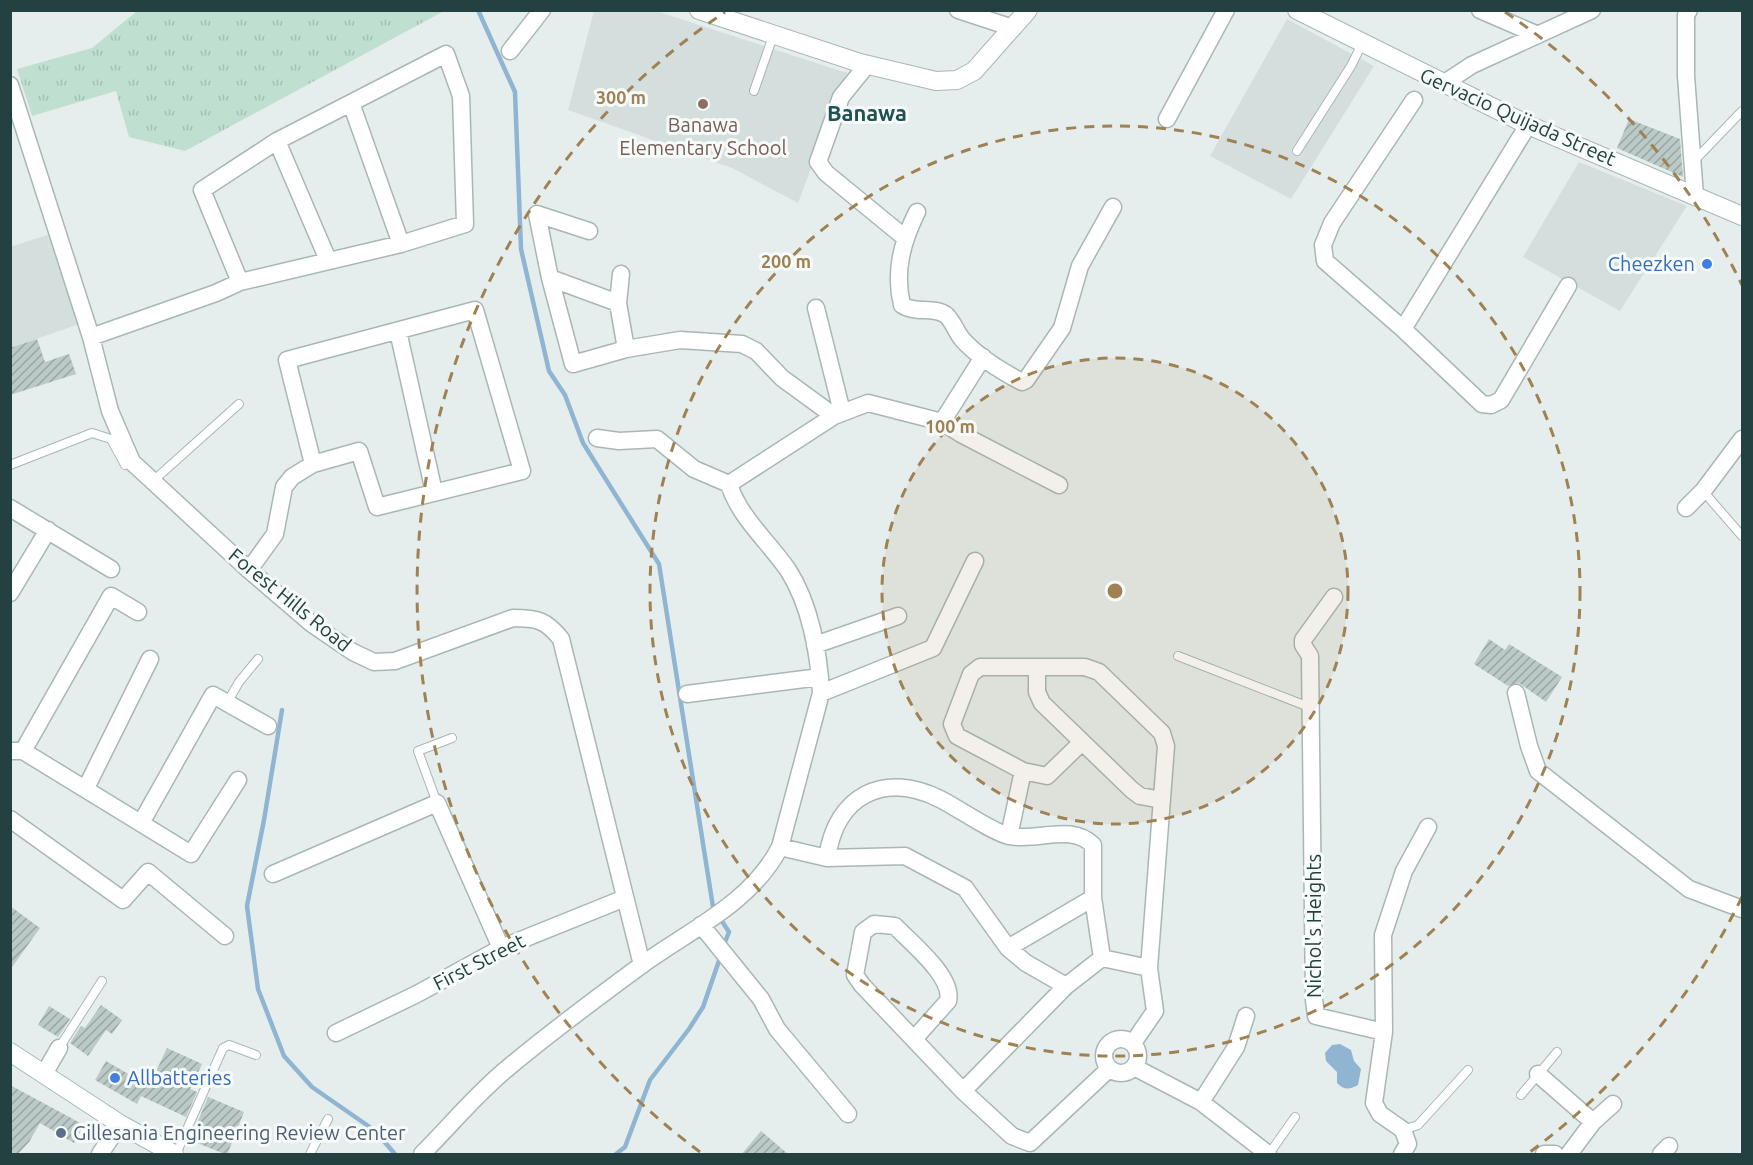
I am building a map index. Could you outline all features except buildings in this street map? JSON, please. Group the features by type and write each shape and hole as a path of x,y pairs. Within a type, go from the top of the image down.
{"street":[{"path":"510,51 542,10"},
{"path":"958,10 1013,28"},
{"path":"697,11 867,65 936,81 957,80 974,71 1028,10"},
{"path":"1167,119 1226,10"},
{"name":"Gervacio Quijada Street","path":"1297,10 1527,125 1743,216"},
{"path":"1480,10 1539,35"},
{"path":"1443,84 1461,71 1592,10"},
{"path":"1689,10 1686,15 1686,76 1695,196"},
{"path":"91,337 216,293 240,282 401,244 465,224 461,96 446,54 277,141 202,190 240,282"},
{"path":"867,65 841,97 820,150 823,169 904,237"},
{"name":"Forest Hills Road","path":"10,85 91,337 110,411 132,462 249,570 312,624 353,652 374,662 395,661 513,618 534,618 551,627 561,639 642,965"},
{"path":"1414,100 1332,223 1323,245 1324,261 1403,328 1482,404 1491,405 1502,400 1568,286"},
{"path":"351,103 401,244"},
{"path":"1403,328 1527,125"},
{"path":"277,141 328,261"},
{"path":"917,212 904,237 898,290 902,305 908,310 939,312 946,316 961,338 983,357 1022,382 1026,380 1062,328 1080,266 1113,207"},
{"path":"589,231 537,214 550,278 573,364 626,349 680,340 742,344 756,351 782,378 838,414"},
{"path":"621,274 618,303 626,349"},
{"path":"550,278 618,303"},
{"path":"816,308 838,414"},
{"path":"249,570 275,534 284,487 292,477 313,464 359,451 377,507 522,471 475,310 287,360 313,464"},
{"path":"398,331 434,492"},
{"path":"942,422 983,357"},
{"path":"729,483 838,414 868,403 942,422 1059,485"},
{"path":"597,438 619,441 657,439 694,469 729,483"},
{"path":"1686,508 1703,491 1743,439"},
{"path":"422,1155 507,1068 642,965 726,908 756,883 772,863 780,847 821,685 815,645 803,601 789,571 734,500 729,483"},
{"path":"10,508 111,569"},
{"path":"10,593 48,530"},
{"path":"687,694 821,685 933,648 975,561"},
{"path":"138,612 111,596 17,751 86,788 191,854 238,780"},
{"name":"Nichol's Heights","path":"1334,597 1303,640 1304,649 1310,656 1309,707 1316,1016 1384,1032"},
{"path":"815,645 898,616"},
{"path":"86,788 150,659"},
{"path":"1082,743 1047,776 1023,771 957,736 952,724 971,674 980,667 1085,667 1099,672 1162,733 1166,746 1149,968 1155,1011 1133,1043"},
{"path":"1037,667 1037,692 1042,704 1140,796 1162,800"},
{"path":"1516,693 1529,746 1538,771 1689,889 1743,909"},
{"path":"141,823 213,695 268,726"},
{"path":"1009,836 1023,771"},
{"path":"827,858 830,840 836,825 853,802 868,791 896,788 918,791 938,798 1009,836 1075,834 1086,838 1093,845 1093,898 1102,958"},
{"path":"273,874 437,803 501,948"},
{"path":"10,819 123,900 148,872 225,936"},
{"path":"1401,1155 1408,1144 1403,1130 1380,1114 1374,1103 1384,1032 1383,935 1404,871 1428,827"},
{"path":"780,847 827,858 905,856 965,888 1008,948 1026,963 1066,986"},
{"name":"First Street","path":"336,1033 417,994 501,948 624,898"},
{"path":"1008,948 1093,898"},
{"path":"704,923 723,952 761,999 777,1029 848,1114"},
{"path":"914,1039 948,1001 950,993 947,981 895,926 874,924 863,932 855,975 914,1039 963,1091 1012,1136 1030,1143 1109,1069"},
{"path":"963,1091 1066,986 1102,958 1149,968"},
{"path":"1200,1102 1236,1047 1246,1016"},
{"path":"1124,1039 1133,1043 1138,1059 1134,1067 1127,1072 1118,1073 1109,1069 1104,1059 1105,1048 1113,1041 1124,1039"},
{"path":"44,1074 60,1048"},
{"path":"10,1052 170,1154"},
{"path":"1134,1067 1200,1102 1268,1155"},
{"path":"1538,1074 1593,1122"},
{"path":"1569,1155 1593,1122 1613,1104"},
{"path":"100,1155 120,1124"},
{"path":"1544,1155 1555,1155"}],"lane":[{"path":"754,91 773,36"},
{"path":"1297,152 1351,66 1362,44"},
{"path":"1693,162 1743,111"},
{"path":"153,480 239,404"},
{"path":"10,465 92,433 111,439 125,465 132,462"},
{"path":"1703,491 1743,536"},
{"path":"1178,656 1309,707"},
{"path":"227,703 238,682 258,659"},
{"path":"437,803 418,751 452,738"},
{"path":"60,1048 102,981"},
{"path":"170,1154 223,1048 229,1045 256,1055"},
{"path":"1521,1095 1557,1052"},
{"path":"1403,1130 1418,1125 1468,1070"},
{"path":"1268,1155 1295,1117"},
{"path":"310,1155 328,1119"}],"shaded area":[{"name":"Banawa Elementary School","path":"594,11 656,11 847,73 798,203 732,168 568,110"},
{"path":"1287,19 1374,66 1291,199 1210,156"},
{"path":"1579,162 1687,206 1620,311 1523,257"},
{"path":"50,234 79,324 11,348 10,247"}],"green space":[{"path":"137,11 444,11 185,151 129,137 116,91 32,116 17,69 92,48"}],"water":[{"path":"1340,1044 1351,1050 1354,1061 1361,1069 1358,1085 1352,1088 1344,1088 1337,1083 1337,1072 1326,1061 1325,1053 1332,1045"}],"waterway":[{"path":"478,10 515,92 521,249 549,371 565,395 583,443 659,564 713,907 729,932 723,947"},
{"path":"282,710 247,906 258,989 284,1056 312,1087 374,1130 395,1154"},
{"path":"616,1154 625,1147 650,1080 703,1007 721,955"}],"place":[{"name":"Banawa Elementary School","path":"703,104"},
{"name":"Cheezken","path":"1707,264"},
{"name":"Allbatteries","path":"115,1078"},
{"name":"Gillesania Engineering Review Center","path":"61,1133"}],"district":[{"name":"Banawa","path":"867,113"}]}
